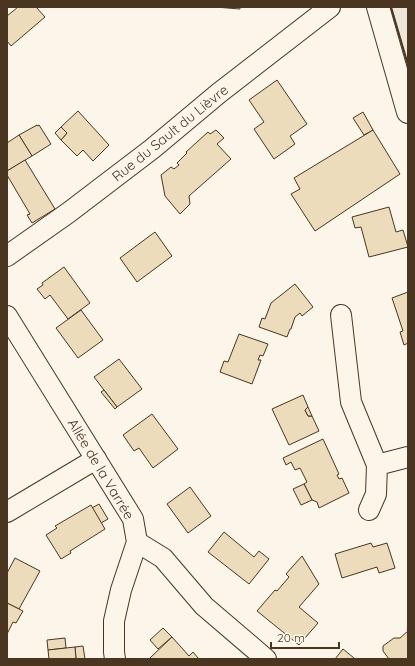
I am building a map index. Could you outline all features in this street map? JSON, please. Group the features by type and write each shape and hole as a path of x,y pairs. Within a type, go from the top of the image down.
{"street":[{"name":"Rue du Sault du Lièvre","path":"7,256 68,213 152,149 219,94 330,7"},
{"path":"378,7 408,112"},
{"name":"Allée de la Varrée","path":"7,316 133,519 137,542 121,590 114,621 115,659"},
{"path":"341,316 351,402 377,465 376,494 369,510"},
{"path":"377,465 408,457"},
{"path":"7,512 96,459"},
{"path":"137,542 163,558 204,606 266,659"}],"shaded area":[{"path":"391,7 408,7 408,65"}],"building":[{"path":"18,7 36,7 45,17 11,46 7,41 7,16"},
{"path":"215,7 240,7 240,9"},
{"path":"277,80 307,124 290,136 295,144 274,159 254,129 264,122 249,100"},
{"path":"78,111 109,145 93,161 83,150 77,156 61,140 67,133 61,127"},
{"path":"363,112 373,130 364,135 353,118"},
{"path":"39,125 51,144 32,156 19,135"},
{"path":"61,127 67,133 61,140 55,133"},
{"path":"216,130 224,138 217,144 231,159 189,196 190,204 180,214 165,196 161,175 171,167 174,169 179,165 177,163 187,153 186,152 208,132 210,134"},
{"path":"373,130 400,174 315,231 291,194 300,189 294,178"},
{"path":"19,135 32,156 7,171 7,143"},
{"path":"25,160 55,209 32,223 27,215 30,214 7,175 7,171"},
{"path":"389,207 396,232 403,230 408,247 369,257 361,227 355,228 352,217"},
{"path":"155,232 172,256 137,282 120,258"},
{"path":"64,267 90,303 68,319 50,295 45,299 37,289 43,285 42,283"},
{"path":"295,284 313,307 302,316 300,313 295,317 287,337 259,327 262,318 265,319 271,303"},
{"path":"408,292 408,343 404,345 400,332 403,331 392,298"},
{"path":"81,310 103,340 78,358 56,328"},
{"path":"239,334 268,344 263,356 260,355 258,360 261,360 252,384 220,372 224,361 228,362"},
{"path":"119,359 142,389 117,407 94,377"},
{"path":"104,390 117,407 115,409 101,392"},
{"path":"303,395 308,407 305,410 308,416 312,416 319,431 289,445 272,409"},
{"path":"308,407 312,416 308,416 305,410"},
{"path":"152,414 178,449 153,468 139,448 134,451 123,435"},
{"path":"323,439 339,474 337,475 339,479 342,478 349,493 319,508 317,502 312,500 304,484 307,482 300,468 295,470 291,462 286,465 283,458"},
{"path":"304,484 312,500 301,505 293,489"},
{"path":"190,487 211,516 188,533 167,504"},
{"path":"99,504 108,519 101,523 92,508"},
{"path":"91,505 105,529 70,551 71,553 61,559 46,535 57,528 55,526"},
{"path":"224,532 254,557 259,551 269,559 249,584 208,552"},
{"path":"371,543 373,547 387,543 395,568 379,573 377,567 342,578 335,554"},
{"path":"302,556 319,584 299,607 318,623 299,645 257,611 275,590 277,591 289,577 286,574"},
{"path":"15,558 40,571 19,609 7,603 7,573"},
{"path":"7,603 23,611 16,623 13,622 7,634"},
{"path":"163,628 172,637 158,649 150,640"},
{"path":"408,631 408,659 389,659 383,651 383,646 394,638 400,638"},
{"path":"172,637 189,656 193,652 199,659 150,658"},
{"path":"65,638 66,648 48,650 47,640"},
{"path":"83,646 85,659 76,659 75,647"},
{"path":"75,647 76,659 49,659 48,650"},
{"path":"343,649 354,658 354,659 335,659"}],"wall":[{"path":"391,7 408,65"}]}
